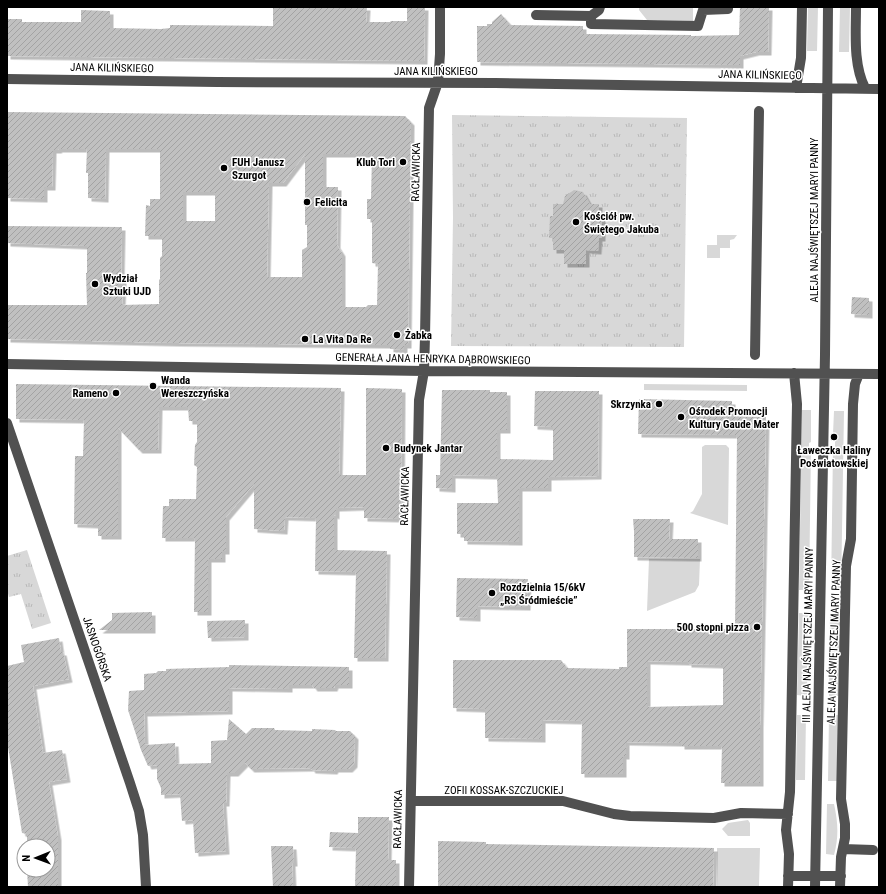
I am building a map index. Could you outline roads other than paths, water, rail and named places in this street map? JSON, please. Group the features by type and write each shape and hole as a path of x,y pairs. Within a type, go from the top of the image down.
{"street":[{"name":"RACŁAWICKA","path":"409,887 419,400 424,371 426,337 429,108 438,82 440,7"},
{"path":"536,15 591,16 599,10 600,7"},
{"path":"591,16 591,24 698,26 702,10 728,9 728,7"},
{"path":"796,88 801,58 802,7"},
{"name":"ALEJA NAJŚWIĘTSZEJ MARYI PANNY","path":"824,378 828,7"},
{"path":"856,7 858,68 865,88"},
{"name":"JANA KILIŃSKIEGO","path":"7,79 217,82 438,82 879,89"},
{"path":"755,355 759,111"},
{"name":"GENERAŁA JANA HENRYKA DĄBROWSKIEGO","path":"7,364 424,371 794,373 824,378 859,374 879,374"},
{"path":"788,887 789,854 786,830 790,784 796,420 796,391 794,373"},
{"name":"ALEJA NAJŚWIĘTSZEJ MARYI PANNY","path":"840,887 842,849 845,838 845,824 841,799 846,566 851,539 853,404 855,384 859,374"},
{"name":"III ALEJA NAJŚWIĘTSZEJ MARYI PANNY","path":"815,887 824,378"},
{"name":"JASNOGÓRSKA","path":"7,424 139,811 143,835 146,887"},
{"name":"ZOFII KOSSAK-SZCZUCKIEJ","path":"411,801 563,801 614,814 630,816 714,818 741,813 788,814"},
{"path":"842,849 873,850"},
{"path":"788,876 841,876"}],"place":[{"name":"Klub Tori","path":"403,162"},
{"name":"FUH Janusz Szurgot","path":"224,168"},
{"name":"Felicita","path":"307,202"},
{"name":"Kościół pw. Świętego Jakuba","path":"576,222"},
{"name":"Wydział Sztuki UJD","path":"95,284"},
{"name":"Żabka","path":"397,335"},
{"name":"La Vita Da Re","path":"305,339"},
{"name":"Wanda Wereszczyńska","path":"153,386"},
{"name":"Rameno","path":"116,393"},
{"name":"Skrzynka","path":"659,404"},
{"name":"Ośrodek Promocji Kultury Gaude Mater","path":"681,417"},
{"name":"Ławeczka Haliny Poświatowskiej","path":"834,437"},
{"name":"Budynek Jantar","path":"386,448"},
{"name":"Rozdzielnia 15/6kV „RS Śródmieście”","path":"492,593"},
{"name":"500 stopni pizza","path":"757,627"}]}
